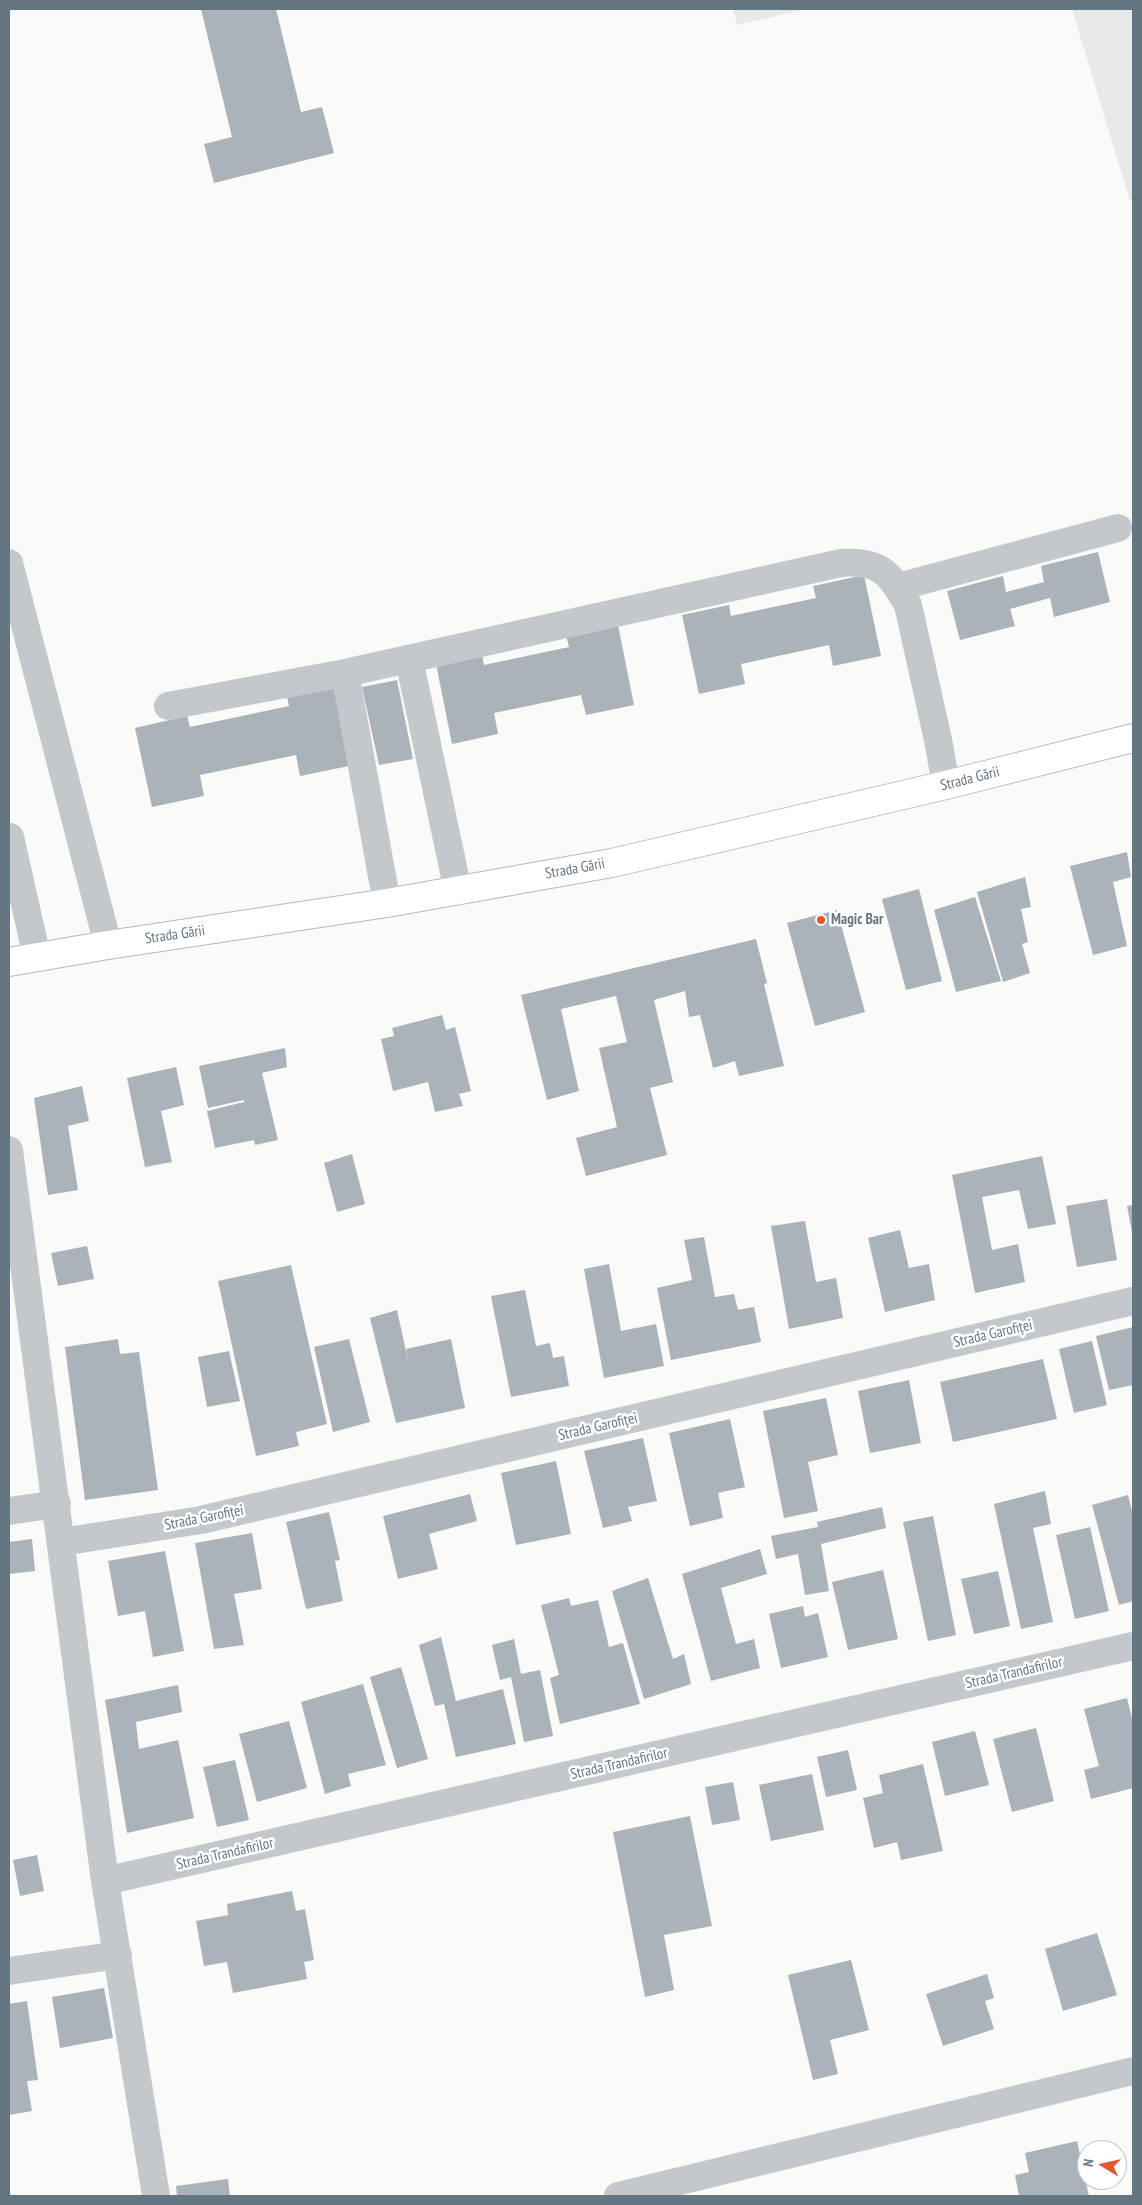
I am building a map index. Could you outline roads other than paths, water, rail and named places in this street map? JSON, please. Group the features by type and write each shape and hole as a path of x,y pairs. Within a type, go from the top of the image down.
{"main road":[{"name":"Strada Gării","path":"9,962 108,945 388,903 612,862 946,785 1133,738"}],"street":[{"path":"898,587 1118,528"},
{"path":"9,563 108,945"},
{"path":"168,706 345,673 841,563 872,564 886,573 898,587 908,605 946,785"},
{"path":"409,659 458,891"},
{"path":"345,673 388,903"},
{"path":"10,838 37,957"},
{"path":"9,1150 106,1881 156,2196"},
{"name":"Strada Garofiței","path":"62,1542 201,1520 1133,1301"},
{"path":"9,1511 57,1504"},
{"name":"Strada Trandafirilor","path":"106,1881 1133,1646"},
{"path":"9,1971 118,1955"},
{"path":"618,2196 1133,2071"}],"place":[{"name":"Magic Bar","path":"821,920"}]}
